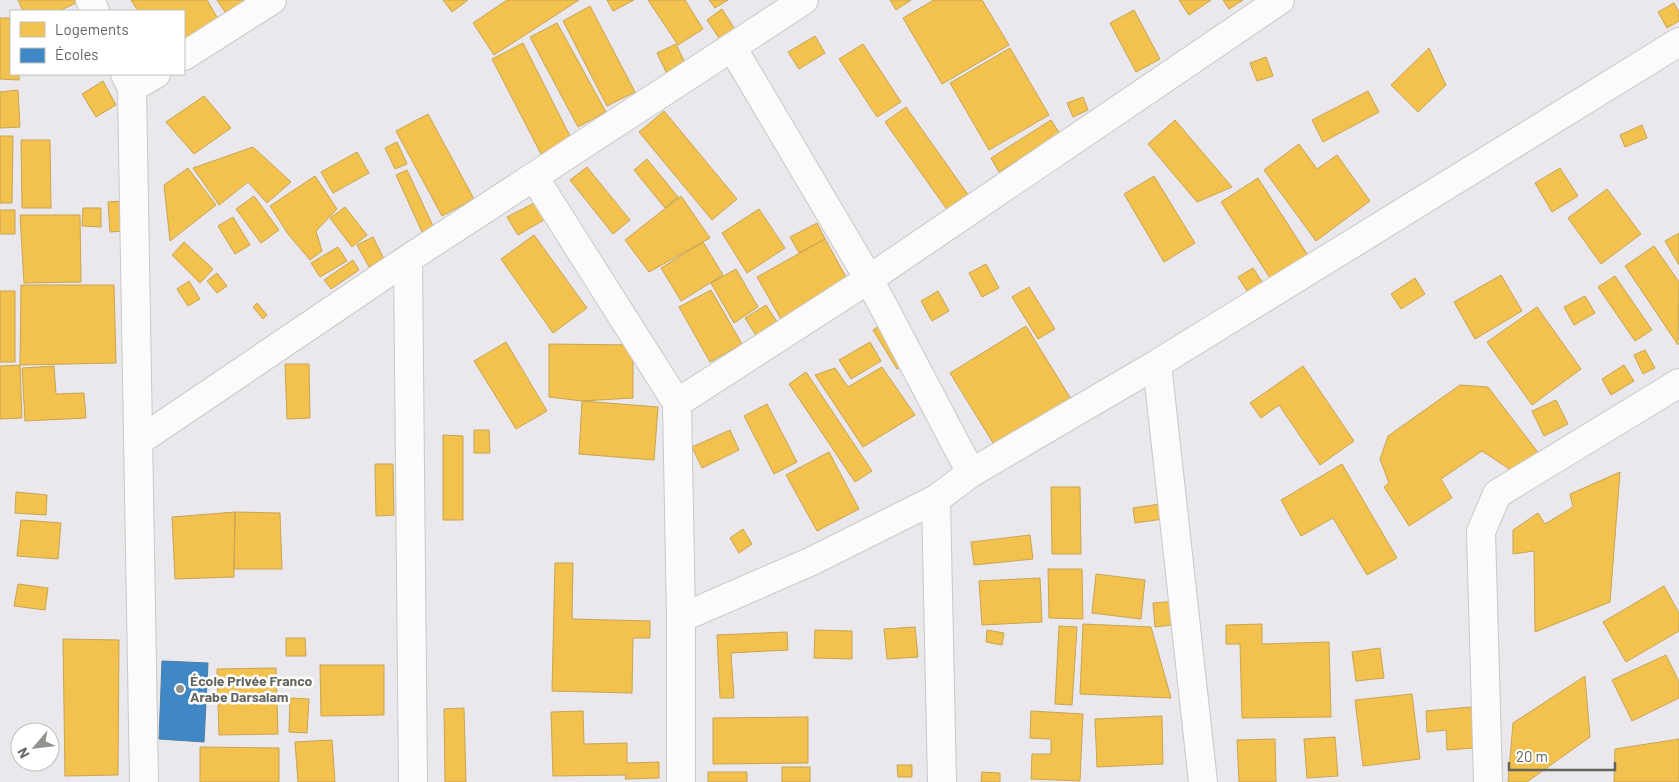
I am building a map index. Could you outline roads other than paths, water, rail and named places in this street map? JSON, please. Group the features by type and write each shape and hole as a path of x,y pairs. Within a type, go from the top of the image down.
{"street":[{"path":"185,55 272,0"},
{"path":"139,440 408,259 804,0"},
{"path":"677,403 869,279 1280,0"},
{"path":"681,618 812,561 936,499 971,472 1156,364 1679,42"},
{"path":"732,47 869,279 971,472"},
{"path":"144,782 139,440 129,81 152,75"},
{"path":"534,177 677,403 681,618 681,782"},
{"path":"408,259 413,782"},
{"path":"1156,364 1203,782"},
{"path":"1488,782 1482,532 1497,494 1679,382"},
{"path":"936,499 942,782"}],"place":[{"name":"École Privée Franco Arabe Darsalam","path":"180,689"}]}
